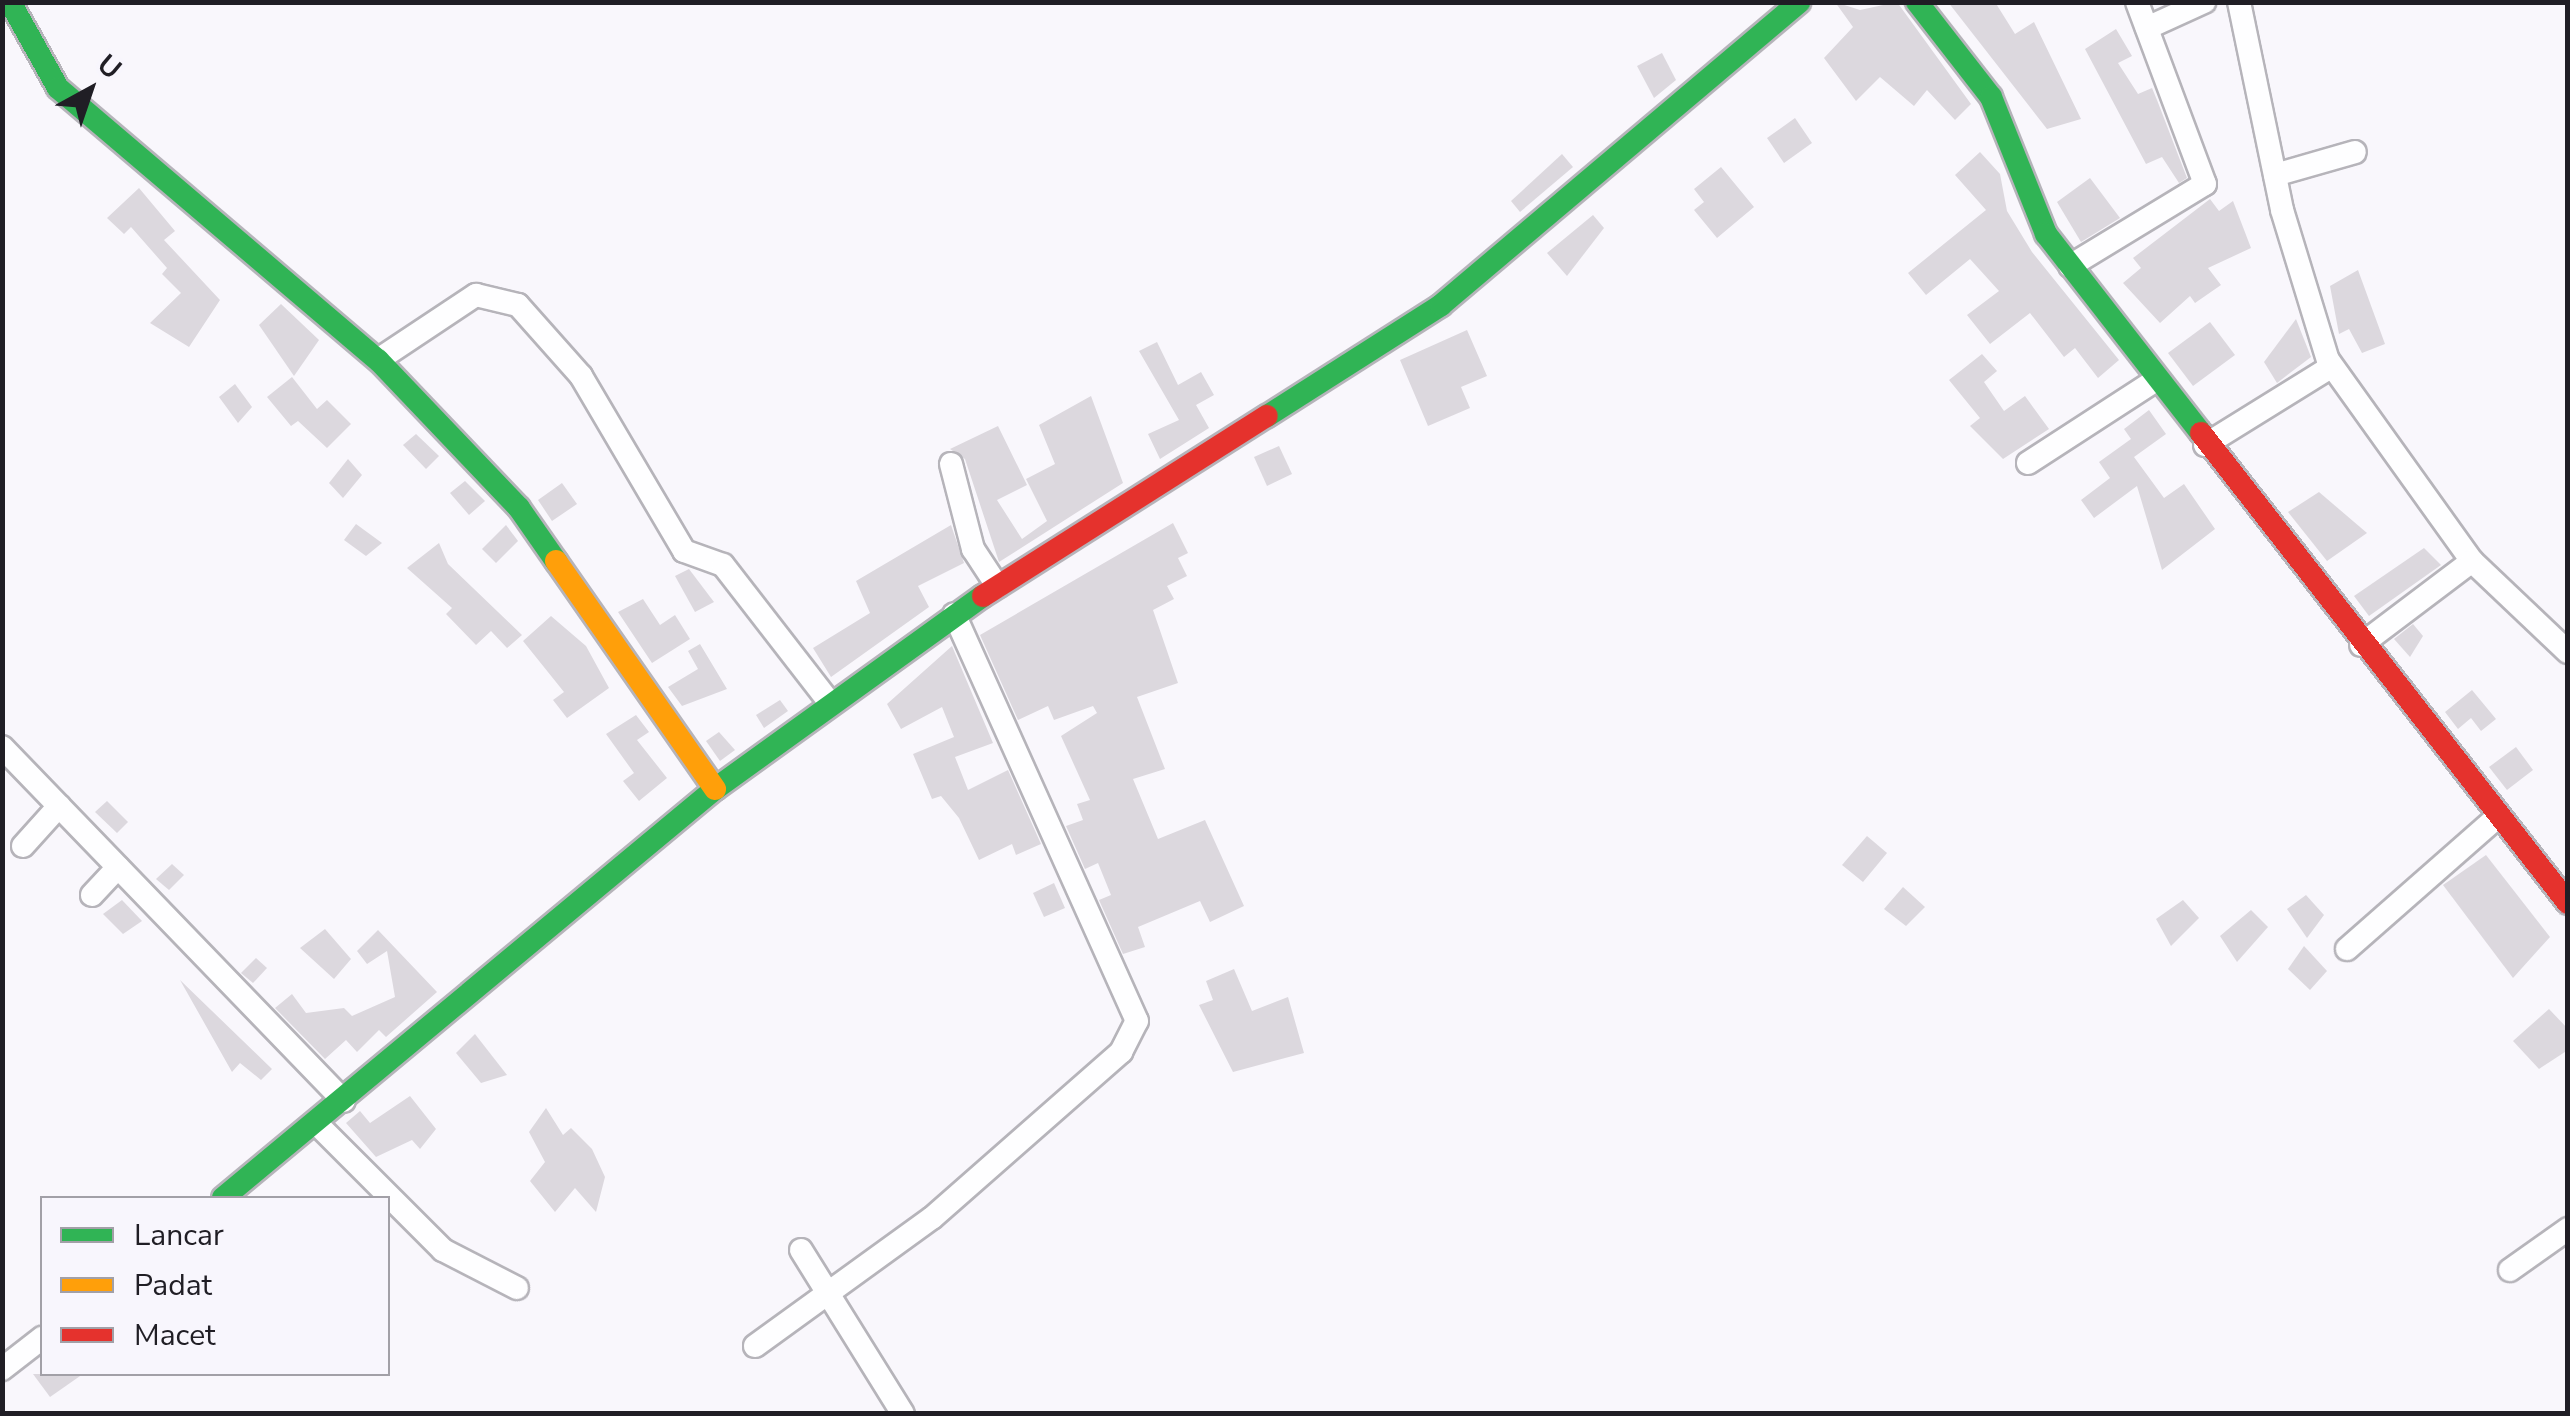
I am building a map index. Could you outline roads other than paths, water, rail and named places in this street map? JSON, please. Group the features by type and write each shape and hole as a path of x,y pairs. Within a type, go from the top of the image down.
{"street":[{"path":"10,2 58,88 378,360 519,508 715,789"},
{"path":"226,1196 317,1124 715,789 954,614 1441,305 1799,2"},
{"path":"1917,2 1991,97 2034,216 2070,266 2205,445 2568,902"},
{"path":"2070,266 2205,184 2137,2"},
{"path":"2147,28 2204,2"},
{"path":"2240,2 2275,175 2331,367 2472,561 2568,652"},
{"path":"2275,175 2354,152"},
{"path":"378,360 476,295 518,305 581,376 684,551 723,565 830,703"},
{"path":"2205,445 2331,367"},
{"path":"2028,464 2156,380"},
{"path":"951,464 972,549 998,587"},
{"path":"2362,645 2472,561"},
{"path":"756,1346 834,1298 1121,1052 1137,1022 954,614"},
{"path":"2,747 344,1101"},
{"path":"23,846 59,806"},
{"path":"2347,948 2497,817"},
{"path":"92,894 118,866"},
{"path":"317,1124 388,1196"},
{"path":"390,1198 442,1250 517,1288"},
{"path":"2510,1270 2568,1229"},
{"path":"801,1250 903,1414"},
{"path":"2,1368 40,1340"}]}
